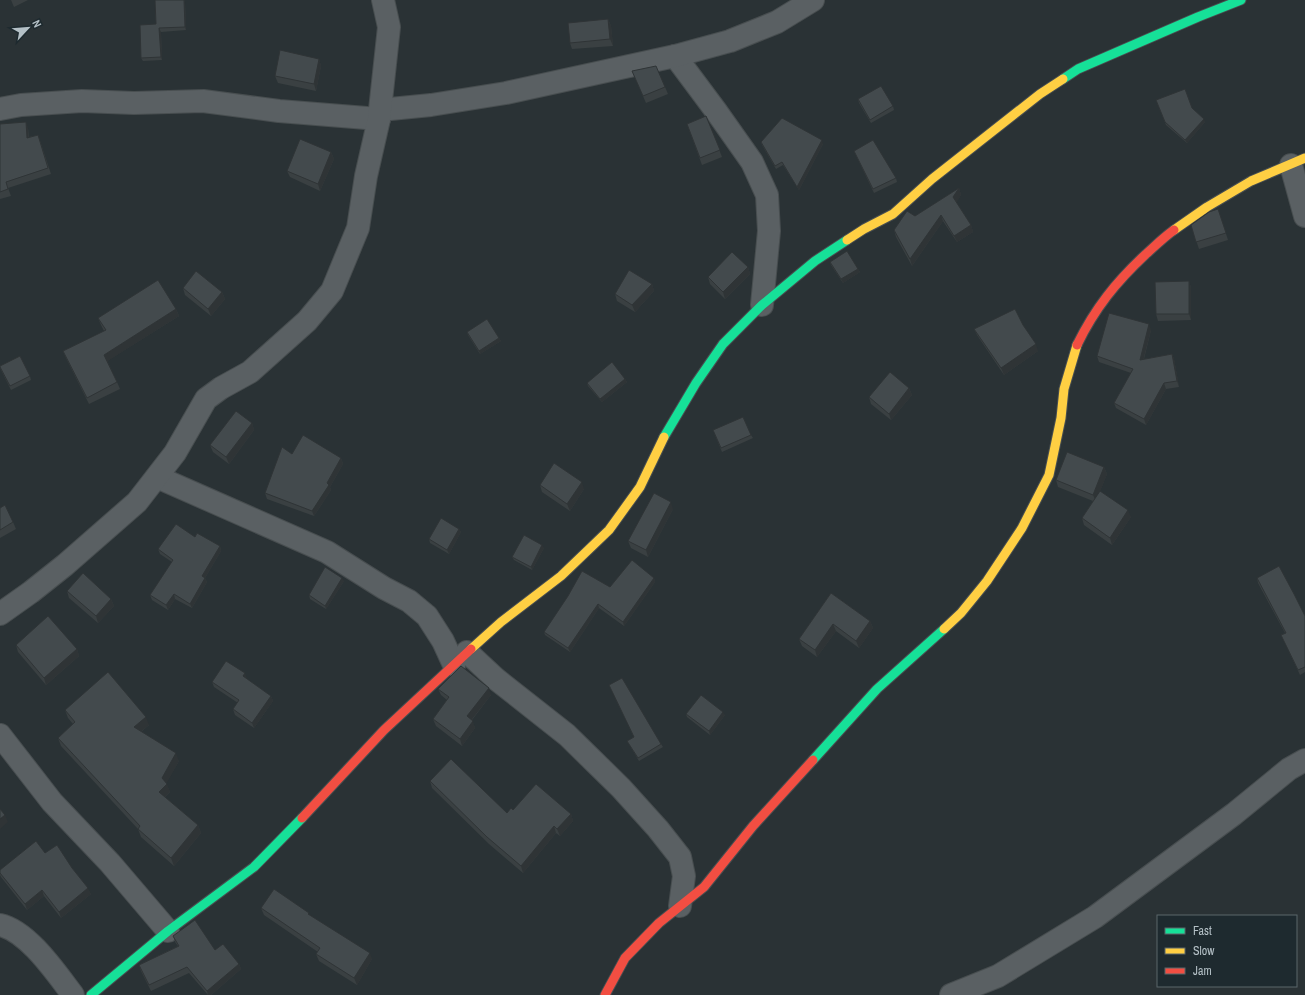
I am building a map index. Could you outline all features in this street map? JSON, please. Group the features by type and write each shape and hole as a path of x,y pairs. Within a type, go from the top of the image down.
{"street":[{"path":"0,614 31,592 137,502 175,453 206,399 221,388 250,372 307,321 332,291 358,228 366,176 379,114 389,27 383,0"},
{"path":"0,108 82,101 134,103 203,101 279,111 379,114 506,93 675,56 730,41 777,22 813,0"},
{"path":"91,995 168,931 254,867 325,794 384,730 501,622 562,576 609,530 640,487 663,439 696,383 722,344 762,305 815,261 864,229 894,214 932,179 1040,94 1078,69 1241,0"},
{"path":"675,56 752,162 767,195 769,231 762,305"},
{"path":"605,995 625,958 659,923 704,887 753,826 877,689 961,613 987,581 1022,528 1049,475 1061,418 1064,389 1077,344 1098,307 1123,276 1166,236 1207,207 1251,181 1298,161 1305,216"},
{"path":"157,476 327,552 384,588 409,601 427,616 443,641 461,658 496,679 567,735 621,788 658,829 680,857 684,876 680,906"},
{"path":"0,735 52,802 110,864 168,931"},
{"path":"951,995 998,976 1095,917 1234,814 1289,769 1305,760"},
{"path":"0,925 8,927 38,950 73,995"}],"building":[{"path":"155,0 184,0 185,27 159,28 161,57 141,58 140,25 156,24"},
{"path":"608,19 610,39 570,43 568,23"},
{"path":"280,50 319,59 314,84 275,76"},
{"path":"656,66 665,87 643,96 632,71"},
{"path":"881,86 893,106 870,120 858,99"},
{"path":"1185,89 1192,108 1204,119 1185,140 1165,122 1156,100"},
{"path":"706,116 720,150 700,158 687,124"},
{"path":"782,118 822,140 797,187 782,162 775,166 761,142"},
{"path":"26,122 27,138 38,135 48,168 6,182 8,189 0,192 0,124"},
{"path":"300,139 331,152 318,184 287,171"},
{"path":"873,140 896,178 873,189 854,151"},
{"path":"959,188 953,197 971,225 954,236 941,215 910,259 894,230 907,211 915,216"},
{"path":"1218,209 1226,233 1196,242 1191,225 1209,212"},
{"path":"847,251 858,269 841,279 830,262"},
{"path":"732,252 748,267 723,292 708,277"},
{"path":"629,270 652,284 632,305 615,294"},
{"path":"196,271 222,292 208,309 183,288"},
{"path":"158,280 176,309 104,355 117,382 87,398 63,351 106,330 98,318"},
{"path":"1189,281 1189,314 1156,314 1155,282"},
{"path":"1015,309 1023,325 1036,344 1001,368 974,329"},
{"path":"1109,313 1149,324 1140,360 1172,354 1177,381 1164,383 1144,419 1114,403 1133,369 1097,356"},
{"path":"487,319 499,338 479,351 467,332"},
{"path":"20,356 30,376 10,386 0,366"},
{"path":"612,362 625,379 600,399 587,383"},
{"path":"890,372 909,388 889,414 869,397"},
{"path":"236,411 252,423 226,457 210,445"},
{"path":"743,417 751,435 721,448 713,430"},
{"path":"303,435 341,458 327,483 329,485 312,511 265,493 282,447 292,454"},
{"path":"1067,452 1104,467 1093,495 1056,480"},
{"path":"554,463 582,482 567,504 540,485"},
{"path":"1100,491 1128,510 1110,538 1082,518"},
{"path":"654,493 671,502 646,550 628,541"},
{"path":"5,505 13,522 0,530 0,508"},
{"path":"441,518 459,529 447,550 429,539"},
{"path":"176,524 195,537 197,533 220,546 202,576 205,578 190,604 174,594 166,605 150,595 173,560 158,549"},
{"path":"524,535 542,545 531,567 512,557"},
{"path":"632,560 654,578 623,622 598,604 568,648 544,632 568,596 582,571 610,587"},
{"path":"1279,566 1305,616 1305,667 1298,670 1281,635 1286,633 1257,578"},
{"path":"325,567 342,578 325,606 309,595"},
{"path":"83,573 111,599 96,616 67,591"},
{"path":"831,593 870,621 856,641 833,624 815,650 799,639"},
{"path":"48,616 77,649 44,678 16,645"},
{"path":"226,661 245,673 243,676 271,696 252,723 233,709 239,700 212,682"},
{"path":"461,666 489,688 467,716 473,721 460,739 433,719 449,697 438,689"},
{"path":"108,672 146,717 134,727 176,753 162,778 167,784 159,792 198,825 171,858 138,829 140,826 58,738 75,722 65,710"},
{"path":"622,678 661,744 638,758 627,741 634,737 609,685"},
{"path":"701,695 723,712 709,731 686,714"},
{"path":"451,759 507,813 511,808 513,810 536,784 571,814 557,829 554,826 521,866 487,837 430,781"},
{"path":"0,809 5,815 0,819"},
{"path":"36,841 45,853 57,845 72,868 88,888 59,912 42,890 25,904 0,873 0,870"},
{"path":"274,889 309,913 308,914 370,953 354,978 316,954 320,948 261,908"},
{"path":"195,920 215,950 223,944 239,964 207,991 187,967 149,985 139,965 179,946 173,936"}],"traffic: fast":[{"path":"1063,79 1078,69 1241,0"},
{"path":"664,437 696,383 723,344 762,305 815,261 847,240"},
{"path":"813,760 877,689 944,629"},
{"path":"91,995 168,931 254,867 302,818"}],"traffic: slow":[{"path":"847,240 864,229 893,214 932,179 1040,94 1063,79"},
{"path":"1174,230 1207,207 1251,181 1305,158"},
{"path":"944,629 961,613 987,581 1022,528 1049,475 1061,418 1064,389 1077,345"},
{"path":"471,649 501,622 561,576 609,530 640,487 664,437"}],"traffic: jam":[{"path":"1077,345 1091,319 1116,285 1146,254 1174,230"},
{"path":"302,818 384,730 471,649"},
{"path":"605,995 625,958 659,923 704,887 753,826 813,760"}]}
